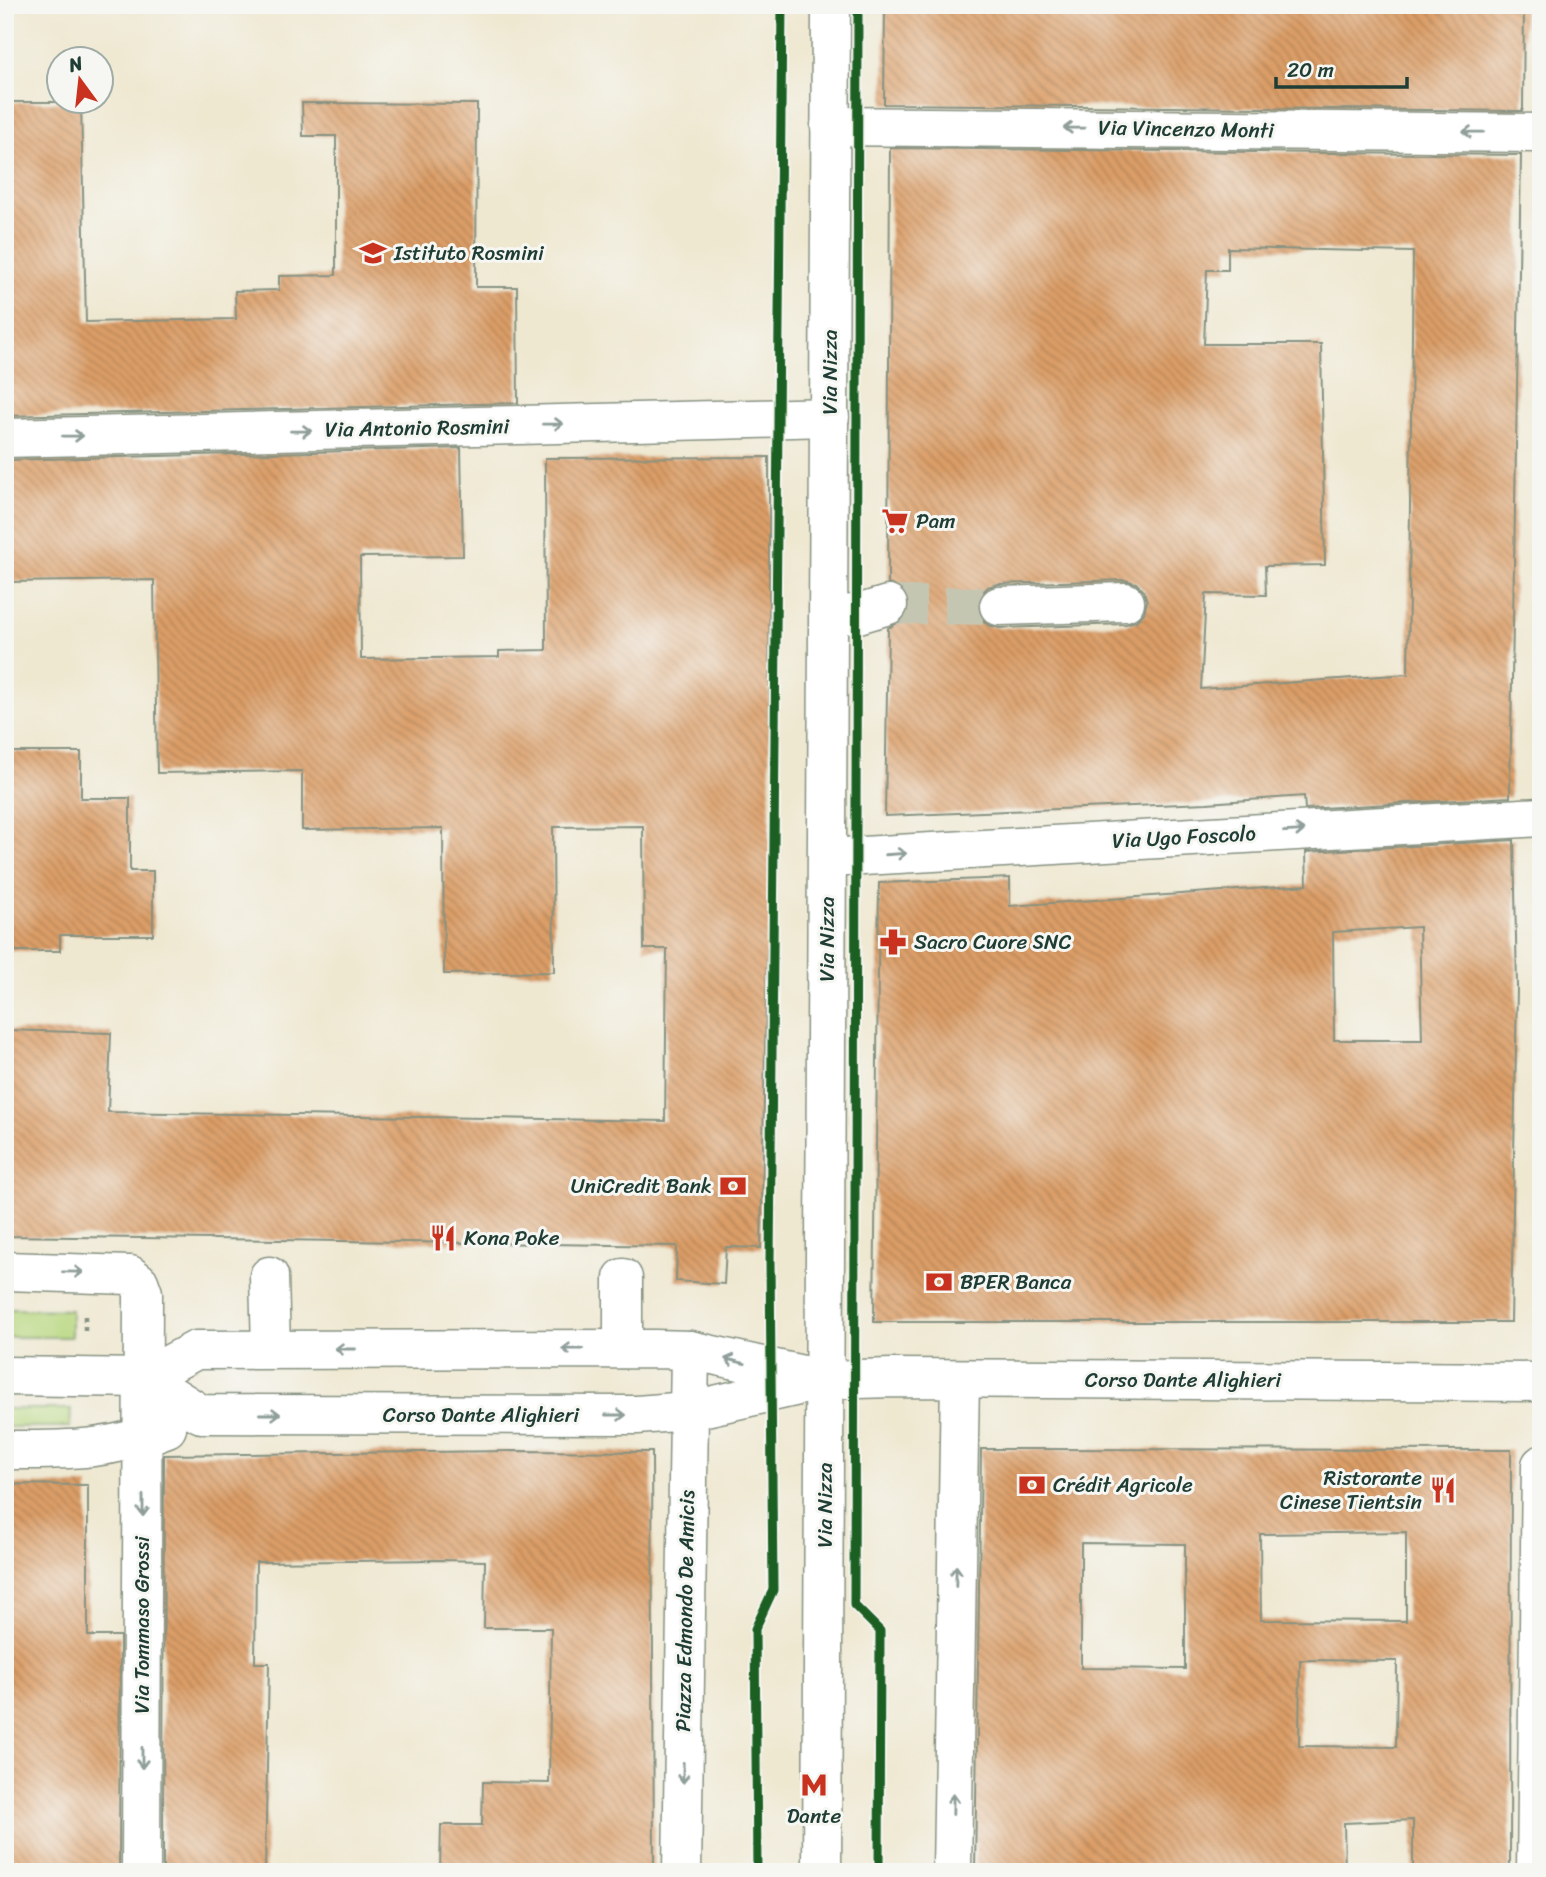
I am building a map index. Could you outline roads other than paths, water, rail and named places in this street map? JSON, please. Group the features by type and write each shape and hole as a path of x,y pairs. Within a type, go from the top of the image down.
{"street":[{"name":"Via Nizza","path":"822,1872 831,5"},
{"name":"Via Vincenzo Monti","path":"830,125 1541,132"},
{"name":"Via Antonio Rosmini","path":"5,438 830,417"},
{"path":"999,606 1125,602"},
{"path":"829,615 858,614 888,605"},
{"name":"Via Ugo Foscolo","path":"828,858 1541,817"},
{"path":"5,1271 130,1275 139,1282 143,1293 144,1378 201,1414"},
{"path":"269,1276 271,1348"},
{"path":"623,1349 624,1278"},
{"name":"Corso Dante Alighieri","path":"5,1376 144,1378 196,1350 623,1349 690,1350 825,1380"},
{"name":"Piazza Edmondo De Amicis","path":"682,1872 690,1350"},
{"name":"Via Tommaso Grossi","path":"141,1872 144,1378"},
{"path":"952,1872 960,1379"},
{"name":"Corso Dante Alighieri","path":"201,1414 637,1415 688,1411 825,1380 1541,1382"},
{"path":"5,1450 99,1449 143,1438 201,1414"},
{"path":"1536,1872 1541,1465"}],"tunnel":[{"path":"888,605 999,606"}],"place":[{"name":"Istituto Rosmini","path":"373,253"},
{"name":"Pam","path":"895,521"},
{"name":"Sacro Cuore SNC","path":"893,942"},
{"name":"UniCredit Bank","path":"733,1186"},
{"name":"Kona Poke","path":"443,1238"},
{"name":"BPER Banca","path":"939,1282"},
{"name":"Crédit Agricole","path":"1032,1485"},
{"name":"Ristorante Cinese Tientsin","path":"1443,1490"},
{"name":"Dante","path":"814,1785"}]}
